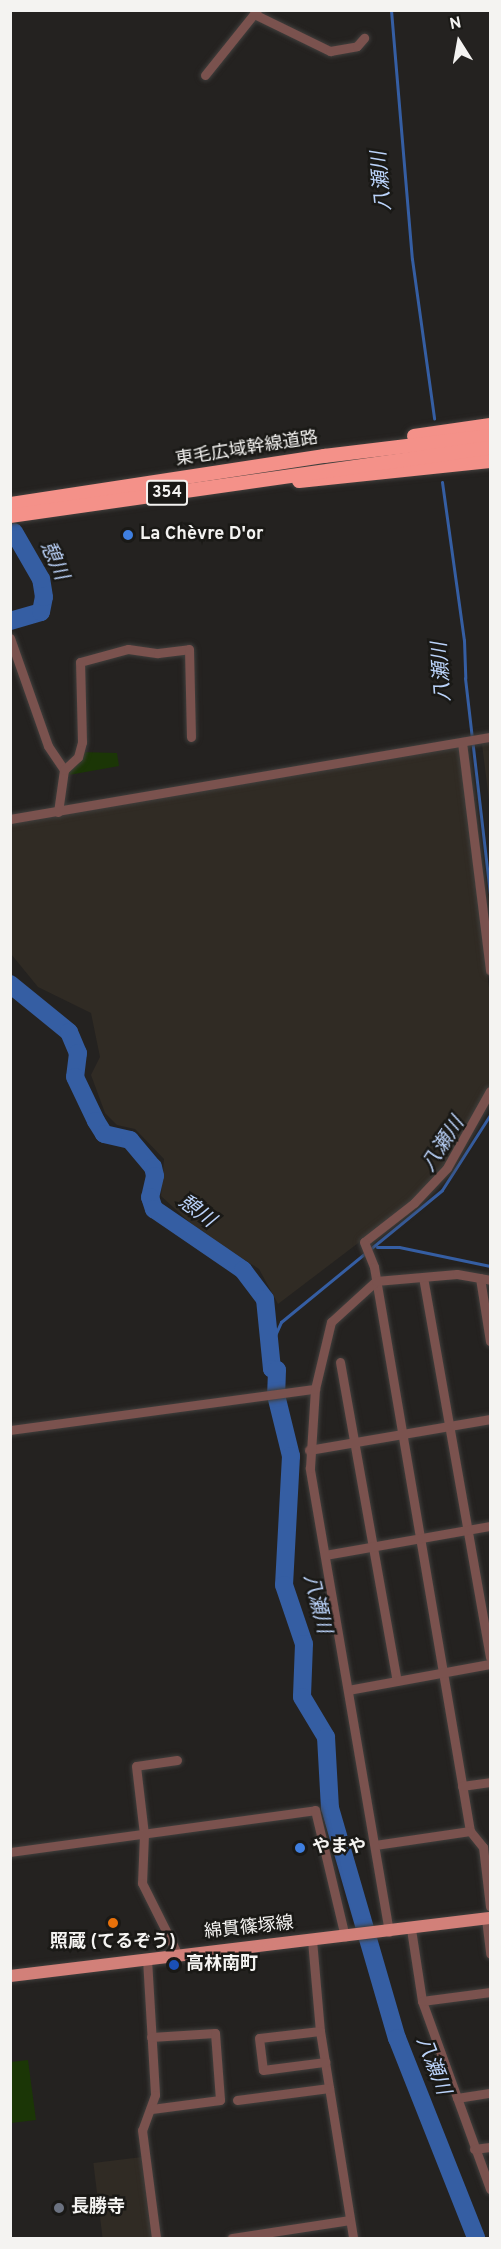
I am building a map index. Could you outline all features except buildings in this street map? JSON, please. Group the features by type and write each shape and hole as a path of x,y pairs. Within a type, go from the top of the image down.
{"highway":[{"name":"354","path":"235,470 300,452 490,425"},
{"name":"東毛広域幹線道路","path":"10,504 235,470 490,436"},
{"name":"東毛広域幹線道路","path":"10,516 490,448"},
{"name":"354","path":"208,487 490,461"}],"main road":[{"name":"綿貫篠塚線","path":"10,1976 178,1954 411,1929 489,1915"}],"street":[{"path":"205,75 255,12 330,51 357,46 364,38"},
{"path":"10,638 48,746 64,770"},
{"path":"58,812 64,770 78,757 82,742 80,662 129,649 158,653 189,649 191,737"},
{"path":"10,819 490,737"},
{"path":"465,742 490,970"},
{"path":"490,1091 447,1168 414,1203 364,1242 373,1263 470,1831 487,1846 490,1954"},
{"path":"387,1932 375,1845 309,1450 315,1389 331,1322 376,1281 458,1274 490,1281"},
{"path":"423,1277 490,1657"},
{"path":"480,1278 490,1341"},
{"path":"340,1362 397,1681"},
{"path":"10,1430 315,1389"},
{"path":"309,1450 490,1419"},
{"path":"325,1555 490,1526"},
{"path":"348,1690 490,1664"},
{"path":"177,1760 136,1766 144,1834 142,1883 178,1954"},
{"path":"462,1786 490,1782"},
{"path":"10,1852 315,1809 347,1937"},
{"path":"375,1845 470,1831"},
{"path":"411,1929 422,2001 490,2189"},
{"path":"312,1941 320,2031 353,2238"},
{"path":"147,1959 152,2109 142,2130 156,2238"},
{"path":"422,2001 490,1992"},
{"path":"320,2031 259,2038 263,2070 325,2062"},
{"path":"151,2037 215,2033 220,2100 152,2109"},
{"path":"237,2100 329,2088"},
{"path":"458,2098 490,2093"},
{"path":"474,2149 490,2147"},
{"path":"232,2238 349,2220"}],"shaded area":[{"path":"490,742 490,808 482,744"},
{"path":"460,747 490,996 490,1086 455,1152 436,1177 399,1212 278,1304 259,1269 199,1231 161,1196 164,1159 135,1129 117,1125 105,1113 91,1075 100,1057 91,1013 38,987 11,954 10,824"},
{"path":"142,2157 152,2238 103,2238 93,2163"}],"green space":[{"path":"80,752 117,753 119,766 63,776"},
{"path":"28,2060 36,2120 11,2123 11,2062"}],"waterway":[{"name":"八瀬川","path":"391,10 412,259 434,418"},
{"name":"八瀬川","path":"442,482 464,640 465,678 490,895"},
{"name":"憩川","path":"10,621 41,612 44,597 41,579 14,532"},
{"name":"八瀬川","path":"10,984 69,1032 78,1053 75,1077 104,1134 130,1140 153,1167 155,1176 150,1197 154,1209 243,1270 265,1299 272,1369 277,1370 276,1395 291,1456 284,1585 304,1644 302,1697 326,1737 330,1808 397,2038 476,2238"},
{"name":"八瀬川","path":"277,1370 273,1340 281,1322 442,1190 490,1115"},
{"path":"377,1247 399,1247 490,1266"}],"place":[{"name":"La Chèvre D'or","path":"128,535"},
{"name":"やまや","path":"300,1848"},
{"name":"照蔵 (てるぞう)","path":"113,1923"},
{"name":"高林南町","path":"174,1965"},
{"name":"長勝寺","path":"59,2208"}]}
